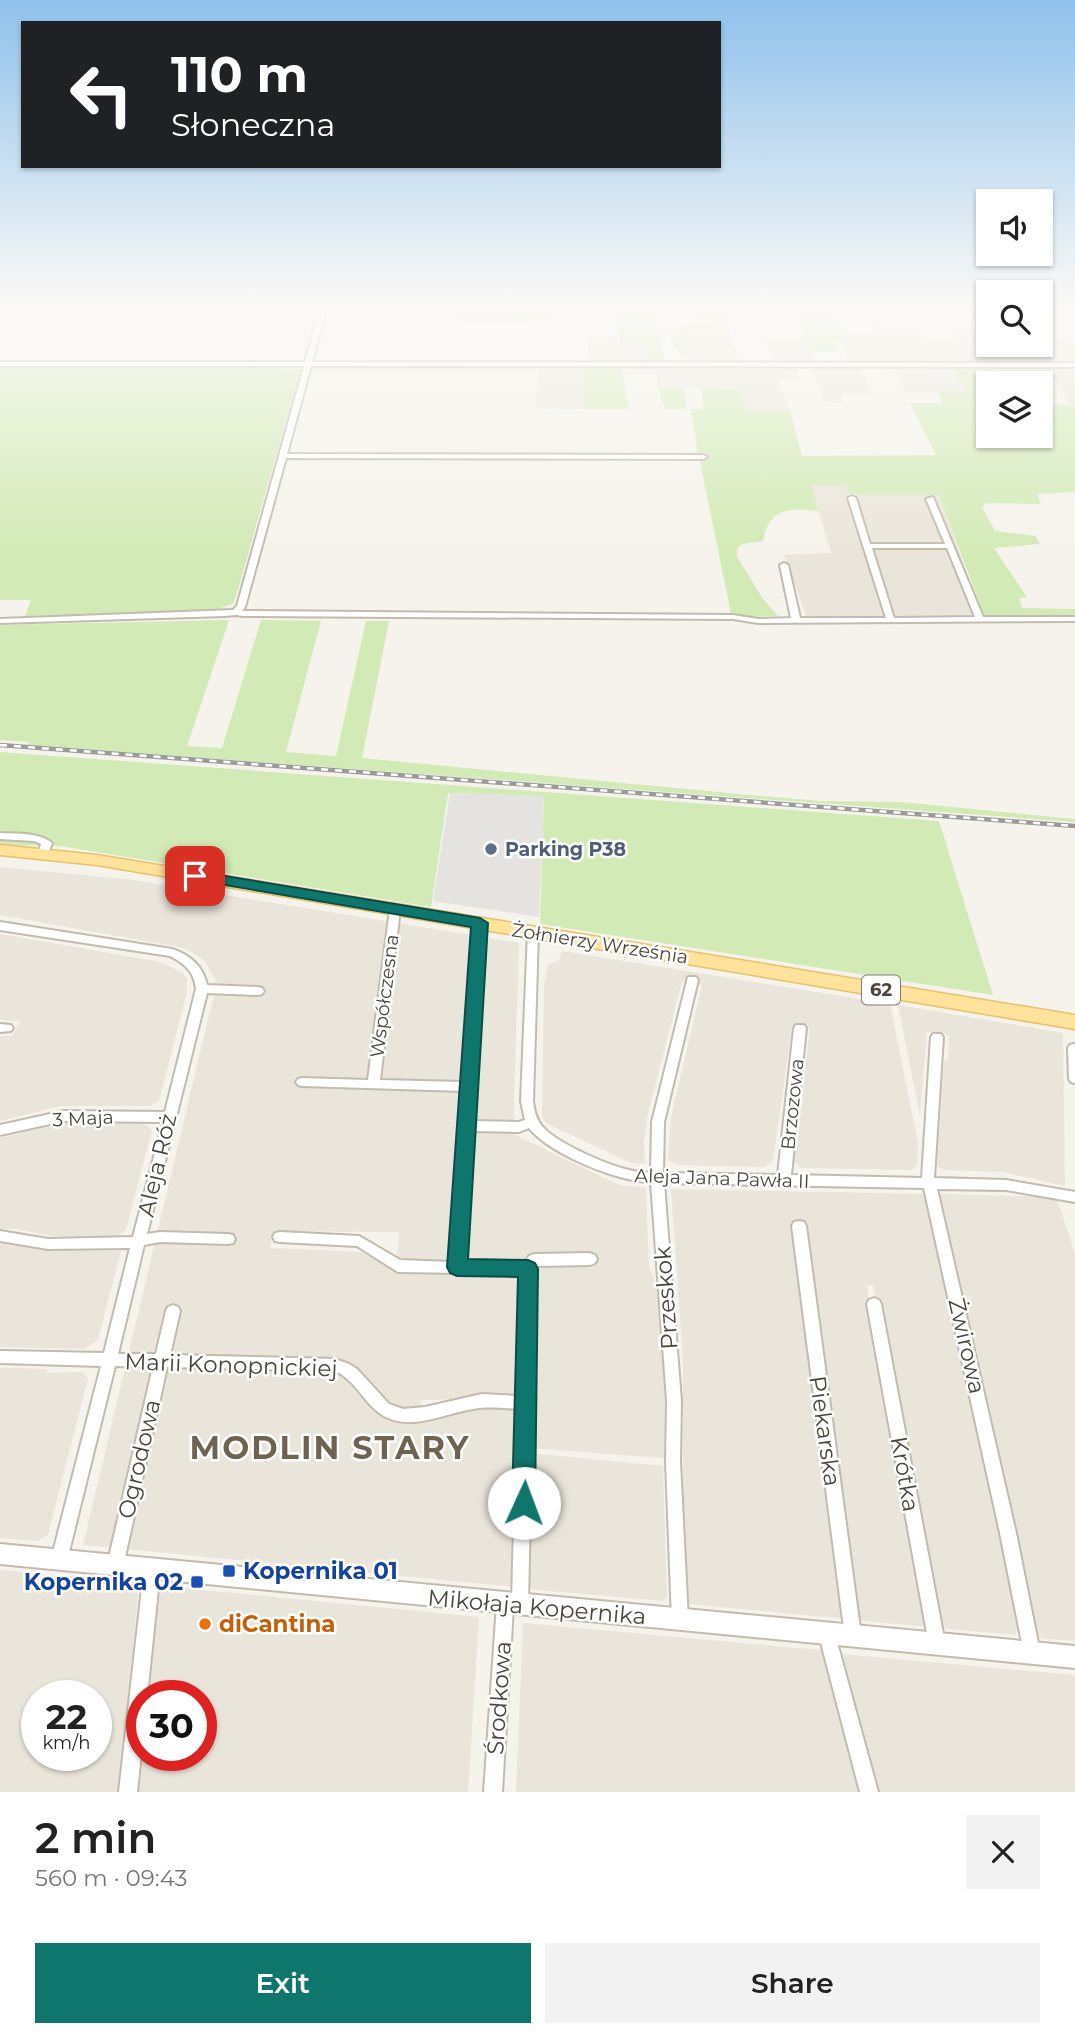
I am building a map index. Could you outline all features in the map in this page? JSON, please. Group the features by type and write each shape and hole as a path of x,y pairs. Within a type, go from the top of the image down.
{"main road":[{"name":"Żołnierzy Września","path":"0,850 44,852 1075,1022"}],"street":[{"path":"236,612 241,607 302,390"},
{"path":"284,456 703,457"},
{"path":"852,498 891,620"},
{"path":"930,499 980,620"},
{"path":"867,546 949,546"},
{"path":"783,565 796,620"},
{"path":"0,621 236,612 733,617 748,620 1075,619"},
{"path":"0,836 41,839 47,842 44,852"},
{"name":"Współczesna","path":"374,1083 395,909"},
{"path":"457,1267 480,923"},
{"path":"0,926 172,953 196,967 202,989 258,991"},
{"path":"467,1126 519,1127 533,1122 529,1116 527,1101 533,932"},
{"name":"Przeskok","path":"680,1620 673,1462 674,1401 657,1178 658,1122 692,980"},
{"name":"Aleja Róż","path":"59,1560 202,989"},
{"name":"Brzozowa","path":"784,1181 800,1028"},
{"name":"Żwirowa","path":"937,1037 928,1153 929,1184 1009,1533 1032,1653"},
{"path":"1074,1048 1075,1079"},
{"name":"Współczesna","path":"302,1082 469,1087"},
{"name":"3 Maja","path":"0,1130 64,1116 168,1117"},
{"name":"Aleja Jana Pawła II","path":"533,1122 539,1132 556,1143 615,1171 636,1177 1006,1185 1075,1196"},
{"name":"Piekarska","path":"799,1226 853,1637"},
{"path":"0,1236 48,1244 140,1241 160,1237 228,1239"},
{"path":"281,1237 359,1241 398,1266 528,1269 534,1260 590,1259"},
{"name":"Środkowa","path":"493,1792 512,1605 525,1403 528,1269"},
{"name":"Krótka","path":"874,1304 937,1644"},
{"name":"Ogrodowa","path":"115,1566 173,1311"},
{"name":"Marii Konopnickiej","path":"0,1357 335,1365 346,1367 387,1411 400,1416 413,1416 480,1401 525,1403"},
{"name":"Mikołaja Kopernika","path":"0,1555 1075,1657"},
{"path":"128,1792 152,1570"},
{"path":"827,1635 869,1792"}],"shaded area":[{"path":"537,390 584,390 584,409 536,408"},
{"path":"739,390 782,390 790,411 748,411"},
{"path":"820,390 870,390 872,393 841,394 843,403 824,402"},
{"path":"904,390 967,390 968,392 905,392"},
{"path":"1060,390 1075,390 1075,406 1070,406"},
{"path":"811,485 846,485 849,495 939,495 985,623 809,624 784,555 831,553"},
{"name":"Parking P38","path":"450,793 544,796 539,917 433,901"},
{"path":"0,867 134,880 519,943 513,1134 619,1185 646,1188 649,1267 660,1294 666,1401 664,1458 529,1448 533,1266 546,1256 525,1255 525,1262 521,1264 397,1262 399,1232 273,1231 270,1248 361,1252 397,1270 522,1272 520,1393 515,1397 421,1400 421,1405 508,1407 521,1412 515,1587 83,1545 214,994 215,979 204,960 184,948 0,915"},
{"path":"0,934 161,962 183,973 187,979 187,992 159,1101 150,1106 60,1106 0,1121 0,1036 12,1036 20,1021 0,1020"},
{"path":"562,951 890,1004 918,1143 917,1165 912,1170 801,1168 794,1162 810,1029 792,1025 773,1161 764,1167 677,1165 668,1159 671,1117 702,985 682,981 647,1118 645,1164 631,1163 546,1123 542,1117 544,985 548,965 559,960"},
{"path":"898,1005 1063,1033 1065,1186 1003,1172 944,1170 937,1166 944,1061 948,1059 949,1035 927,1031 920,1116"},
{"path":"69,1122 145,1124 152,1130 126,1230 116,1237 51,1236 17,1229 0,1229 0,1138"},
{"path":"671,1189 923,1194 927,1197 1004,1532 999,1533 1019,1625 1015,1635 938,1628 873,1285 867,1285 870,1304 929,1627 689,1604 683,1511 683,1359"},
{"path":"936,1194 1056,1197 1071,1241 1075,1255 1075,1641 1037,1638"},
{"path":"0,1243 46,1250 121,1251 98,1340 84,1349 0,1347"},
{"path":"0,1368 47,1369 47,1373 83,1372 88,1378 48,1535 38,1541 0,1538"},
{"path":"529,1453 663,1466 667,1597 663,1601 528,1589"},
{"path":"0,1570 139,1583 130,1680 126,1680 126,1719 119,1792 0,1792"},
{"path":"162,1586 479,1617 468,1792 136,1792 138,1771 217,1771 217,1680 148,1680 155,1606"},
{"path":"523,1623 820,1650 824,1653 860,1792 516,1792"},
{"path":"841,1654 1075,1675 1075,1792 877,1792"}],"green space":[{"path":"0,390 295,390 234,603 216,610 25,616 31,600 0,600"},
{"path":"584,390 625,390 629,409 584,409"},
{"path":"659,390 684,390 686,409 665,409"},
{"path":"701,390 739,390 748,411 790,411 802,456 936,455 910,403 943,403 938,392 976,390 976,448 1053,448 1053,404 1075,406 1075,492 1037,494 1041,504 986,503 982,507 995,531 1036,536 1040,544 994,548 1027,597 1019,598 1022,608 1075,609 1075,616 984,615 939,495 860,495 848,493 846,485 812,485 818,511 782,512 770,521 763,541 742,544 737,548 737,556 763,599 778,616 752,617 731,613 700,462 703,456 698,455 691,409 703,409"},
{"path":"229,620 187,746 222,748 261,620 321,621 286,752 336,756 366,621 389,621 362,758 821,801 901,802 1075,819 1075,822 27,745 30,742 0,740 0,625"},
{"path":"0,752 939,821 993,995 540,924 544,796 448,793 431,907 60,846 0,845"}],"railway":[{"path":"0,745 1075,826"}],"place":[{"name":"Parking P38","path":"491,849"},
{"name":"Kopernika 01","path":"229,1571"},
{"name":"Kopernika 02","path":"197,1582"},
{"name":"diCantina","path":"205,1624"}],"district":[{"name":"MODLIN STARY","path":"330,1448"}],"route":[{"path":"195,876 480,923 457,1267 528,1269 524,1503"}]}
